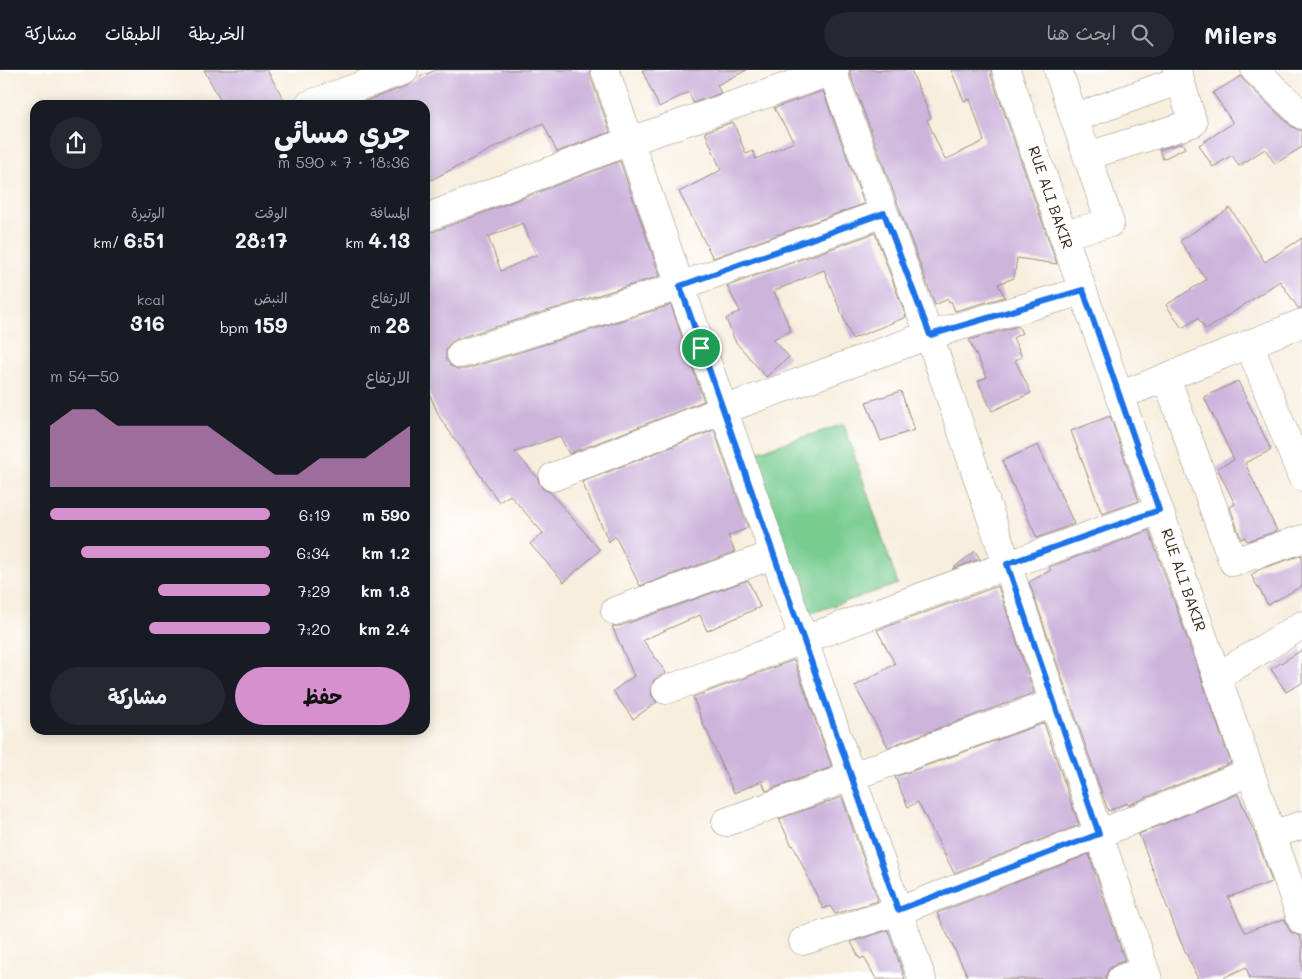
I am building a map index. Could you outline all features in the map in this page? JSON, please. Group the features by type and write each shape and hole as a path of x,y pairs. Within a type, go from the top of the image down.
{"street":[{"path":"322,100 404,70"},
{"path":"605,70 922,979"},
{"path":"430,216 630,141 833,70 930,335 1099,834 1138,976"},
{"name":"RUE ALI BAKIR","path":"1006,70 1302,920"},
{"path":"1058,70 1110,223 1063,234"},
{"path":"1255,70 1302,115"},
{"path":"1074,118 1178,75 1193,123 1087,156"},
{"path":"460,354 680,286 884,213"},
{"path":"552,477 723,410 930,335 1083,290"},
{"path":"1119,396 1302,323"},
{"path":"1249,344 1302,477"},
{"path":"1166,377 1233,562 1302,539"},
{"path":"666,690 1159,510"},
{"path":"615,611 773,555"},
{"path":"1217,677 1302,625"},
{"path":"726,822 1054,703"},
{"path":"803,941 898,910 1099,834 1250,772"},
{"path":"1272,835 1302,825"}],"green space":[{"path":"844,424 898,584 806,615 750,454"}],"building":[{"path":"204,70 267,70 284,100 220,100"},
{"path":"436,70 590,70 590,75 610,132 557,152 543,123 430,180 430,100 368,100 409,85 417,78"},
{"path":"642,70 747,70 717,85 721,93 693,103 689,92 659,107"},
{"path":"850,70 911,70 931,118 927,120 945,160 984,141 970,99 964,101 951,70 991,70 991,75 1057,264 1017,258 1014,278 998,284 1005,297 955,311 951,301 949,302 948,299 935,305"},
{"path":"1241,76 1291,126 1302,130 1302,147 1275,164 1265,149 1239,166 1232,155 1213,167 1199,145 1233,123 1213,93"},
{"path":"823,91 864,204 713,258 679,192 721,170 705,132 733,122 746,154 753,151 756,159 794,142 774,108"},
{"path":"1182,143 1185,148 1163,159 1159,150"},
{"path":"620,161 660,276 456,339 449,344 446,351 446,359 451,366 458,369 466,369 671,305 704,401 569,454 560,436 515,452 538,478 543,489 550,492 600,550 564,582 530,544 543,533 510,495 499,502 440,418 430,395 430,233","holes":["523,223 536,255 501,271 488,237"]},
{"path":"1230,208 1265,262 1302,238 1302,308 1298,308 1280,281 1206,330 1198,318 1182,328 1166,305 1206,280 1180,241"},
{"path":"875,233 906,317 852,339 824,270 774,291 791,331 773,339 789,357 766,377 735,341 726,319 740,311 727,286"},
{"path":"1018,326 1022,333 1013,338 1022,357 1015,360 1031,393 992,411 978,381 987,377 969,340"},
{"path":"1238,381 1271,450 1245,463 1277,531 1247,541 1245,537 1241,539 1230,507 1235,504 1217,468 1234,460 1204,397"},
{"path":"901,391 914,430 881,441 866,402"},
{"path":"1110,416 1139,501 1102,514 1071,431"},
{"path":"714,430 748,528 728,536 735,552 640,586 615,536 609,542 582,482"},
{"path":"1038,445 1074,524 1037,538 1002,461"},
{"path":"1149,530 1231,763 1128,805 1127,803 1108,811 1029,582 1051,570 1049,567"},
{"path":"975,551 980,559 952,569"},
{"path":"1302,555 1302,586 1268,605 1251,575 1260,569"},
{"path":"748,580 760,607 707,631 700,615 643,640 666,673 654,680 651,687 652,696 657,702 633,719 613,691 634,676 612,626 620,626"},
{"path":"998,586 1034,693 888,747 855,686 895,664 877,630"},
{"path":"1302,650 1302,683 1286,692 1271,669"},
{"path":"794,660 832,767 766,791 762,781 734,793 705,729 693,697"},
{"path":"1044,723 1079,825 954,873 918,802 908,807 895,777"},
{"path":"1238,794 1272,882 1228,897 1245,932 1285,919 1291,932 1300,936 1302,943 1302,979 1250,979 1246,967 1221,979 1198,979 1180,940 1139,834"},
{"path":"842,797 878,901 835,914 830,906 823,909 779,819"},
{"path":"1089,854 1125,961 1109,969 1106,979 969,979 937,913"},
{"path":"888,930 905,979 876,979 864,957 860,959 851,942"}],"route":[{"path":"884,213 930,335 1083,290 1159,510 1007,564 1099,834 898,910 701,348 680,286 884,213"}]}
